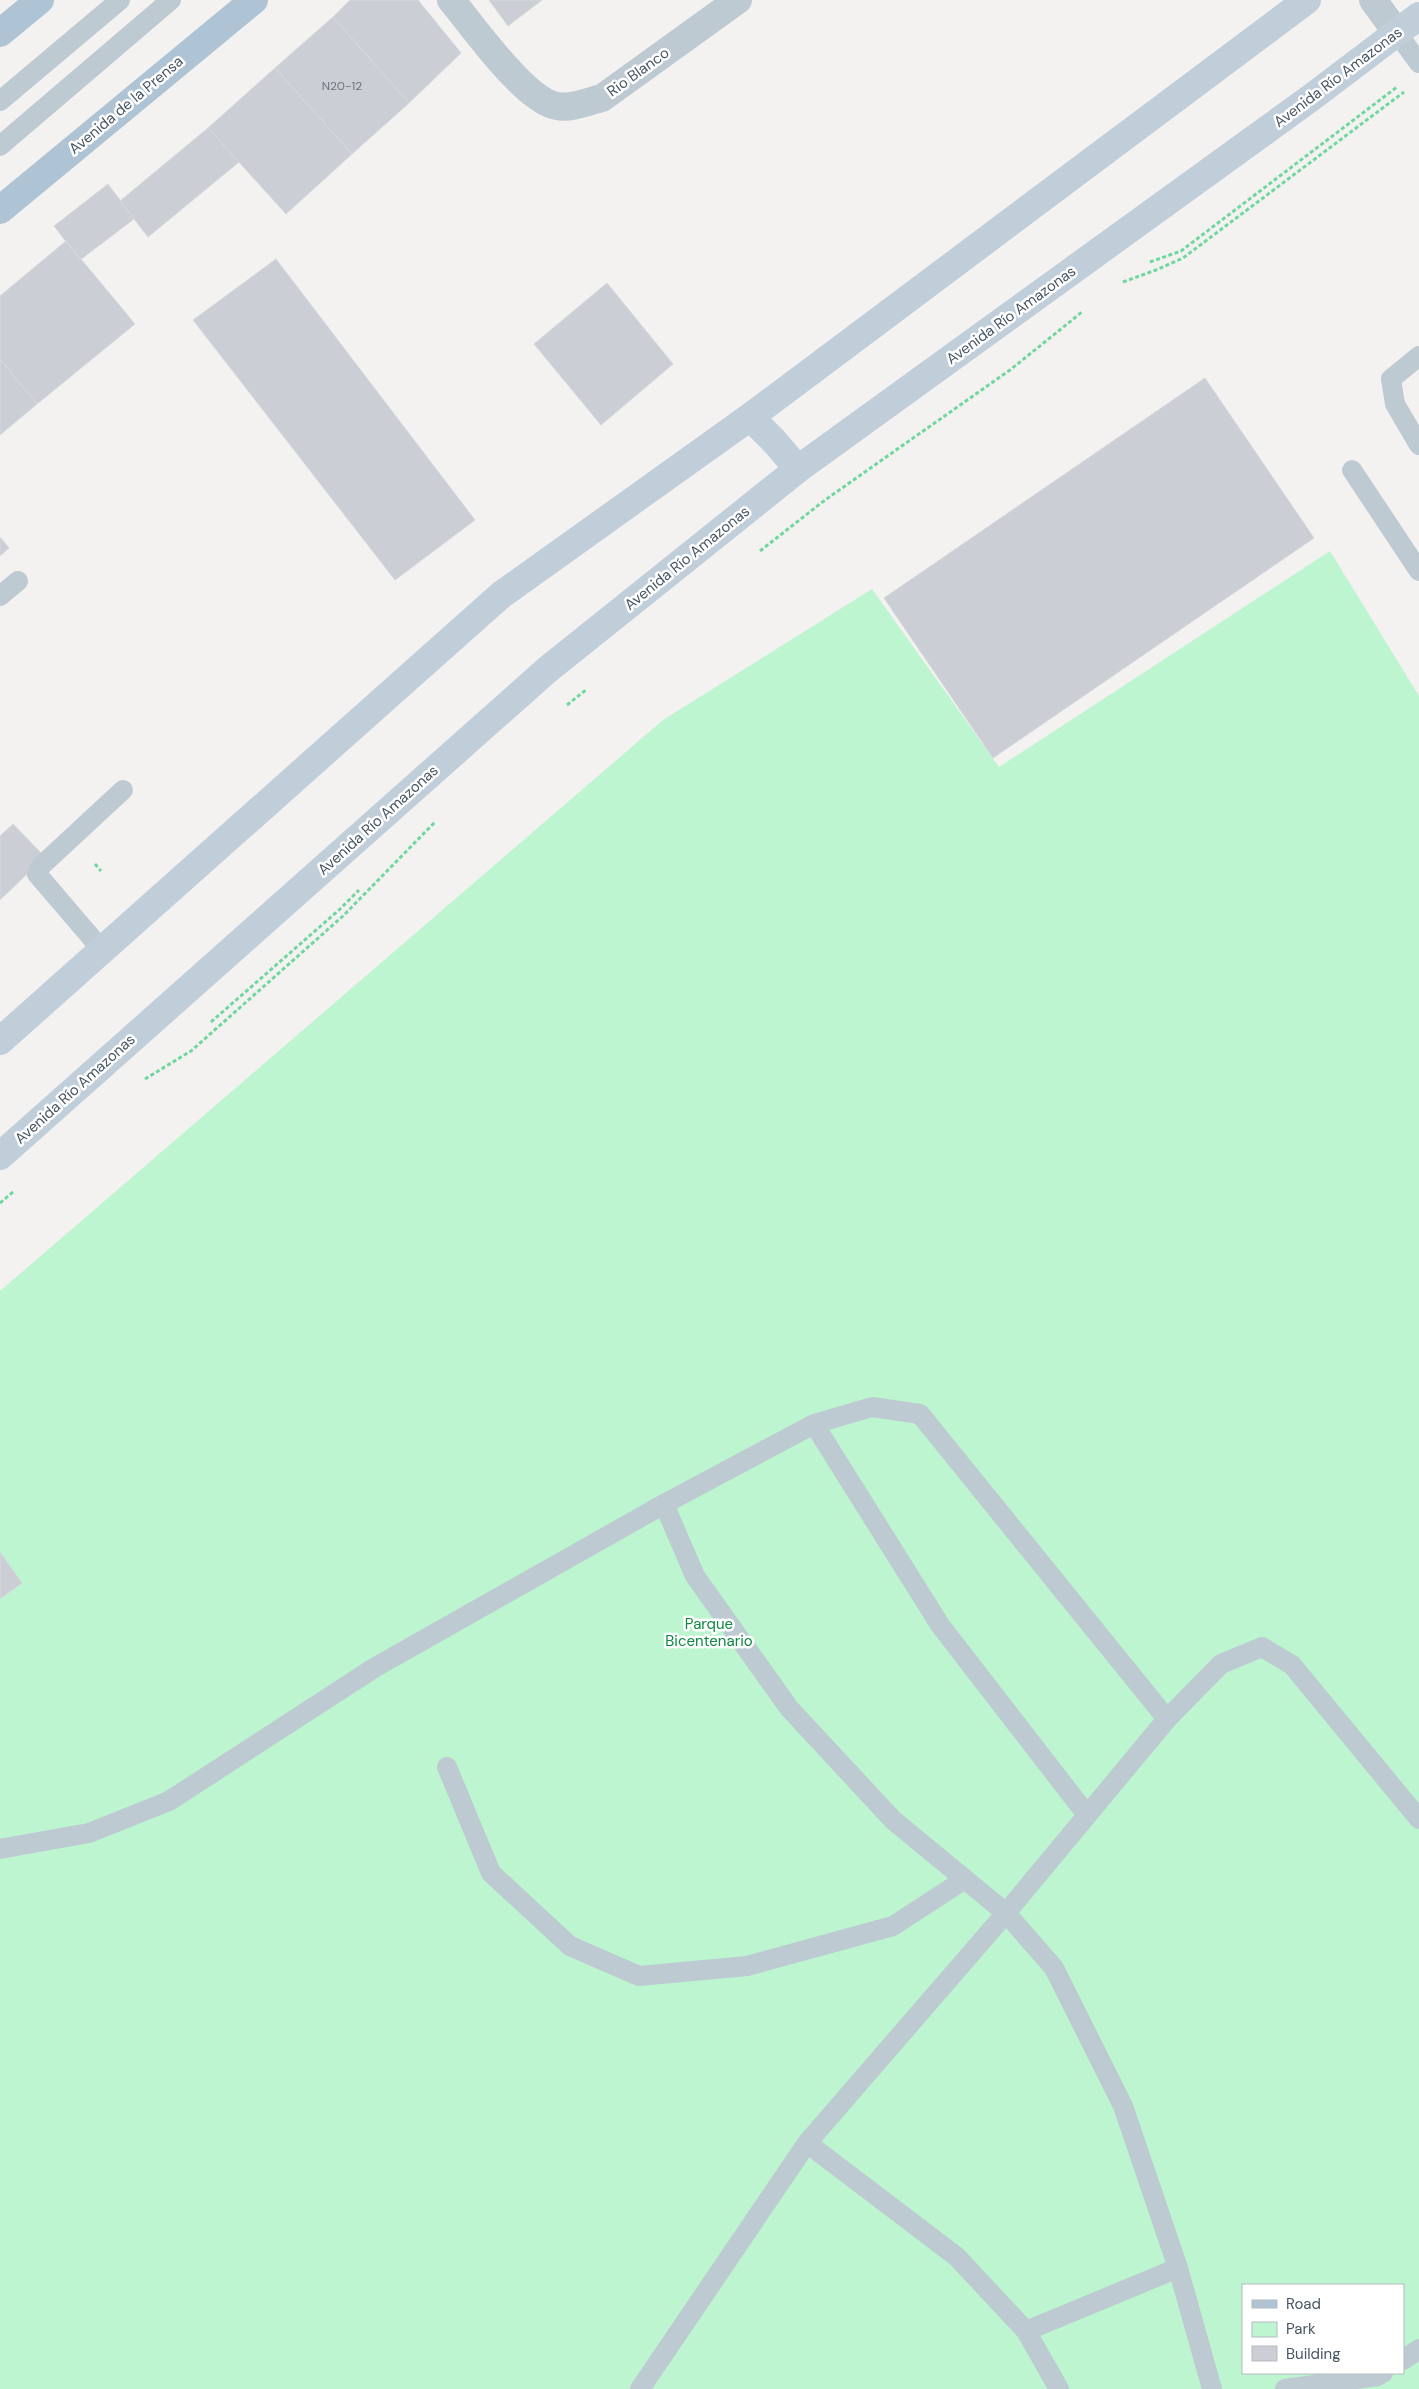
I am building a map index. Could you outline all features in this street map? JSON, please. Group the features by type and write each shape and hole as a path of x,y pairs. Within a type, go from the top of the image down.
{"main road":[{"path":"0,33 40,0"},
{"name":"Avenida de la Prensa","path":"0,210 254,0"},
{"path":"0,1040 501,595 750,417 1307,0"},
{"name":"Avenida Río Amazonas","path":"0,1156 547,670 798,469 1419,16"},
{"path":"750,417 798,469"}],"street":[{"name":"Rio Blanco","path":"451,0 527,91 557,106 580,104 602,98 738,0"},
{"path":"1373,0 1397,33"}],"lane":[{"path":"0,101 120,0"},
{"path":"0,146 171,0"},
{"path":"1397,33 1419,63"},
{"path":"1419,356 1391,379 1395,404 1419,445"},
{"path":"1352,470 1419,571"},
{"path":"0,596 18,581"},
{"path":"102,950 37,874 41,866 123,790"},
{"path":"0,1848 89,1833 169,1801 374,1668 664,1504 814,1424 872,1407 920,1414 1168,1719"},
{"path":"814,1424 940,1625 1087,1816"},
{"path":"664,1504 695,1576 790,1708 893,1820 1006,1914 1054,1968 1123,2106 1178,2268 1212,2389"},
{"path":"640,2389 808,2143 1006,1914 1168,1719 1221,1664 1262,1647 1292,1665 1419,1819"},
{"path":"447,1767 491,1873 570,1946 639,1976 748,1966 893,1926 965,1879"},
{"path":"808,2143 957,2257 1026,2331 1059,2389"},
{"path":"1026,2331 1178,2268"},
{"path":"1404,2359 1419,2349"},
{"path":"1285,2389 1378,2376 1381,2374"}],"path":[{"path":"1144,264 1181,251 1405,81"},
{"path":"1118,284 1183,258 1412,87"},
{"path":"756,553 825,500 1010,370 1087,308"},
{"path":"561,710 591,686"},
{"path":"144,1080 191,1052 343,916 439,818"},
{"path":"95,864 101,870"},
{"path":"209,1023 339,910 360,889"},
{"path":"0,1203 14,1190"}],"green space":[{"name":"Parque Bicentenario","path":"1330,551 1419,696 1419,2389 0,2389 0,1291 663,720 872,589 999,767"}],"building":[{"path":"350,0 418,0 461,53 409,103 333,17"},
{"path":"489,0 542,0 508,26"},
{"path":"333,17 409,103 352,154 275,68"},
{"path":"275,68 352,154 286,214 208,128"},
{"path":"208,128 239,162 148,237 120,201"},
{"path":"108,184 134,219 80,260 54,226"},
{"path":"66,241 135,324 37,404 0,359 0,296"},
{"path":"276,259 475,520 395,580 193,320"},
{"path":"607,283 673,364 601,425 534,344"},
{"path":"0,359 37,404 0,435"},
{"path":"1205,378 1314,538 993,758 884,598"},
{"path":"0,537 9,548 0,556"},
{"path":"13,824 45,857 0,900 0,836"},
{"path":"0,1552 22,1583 0,1599"}]}
